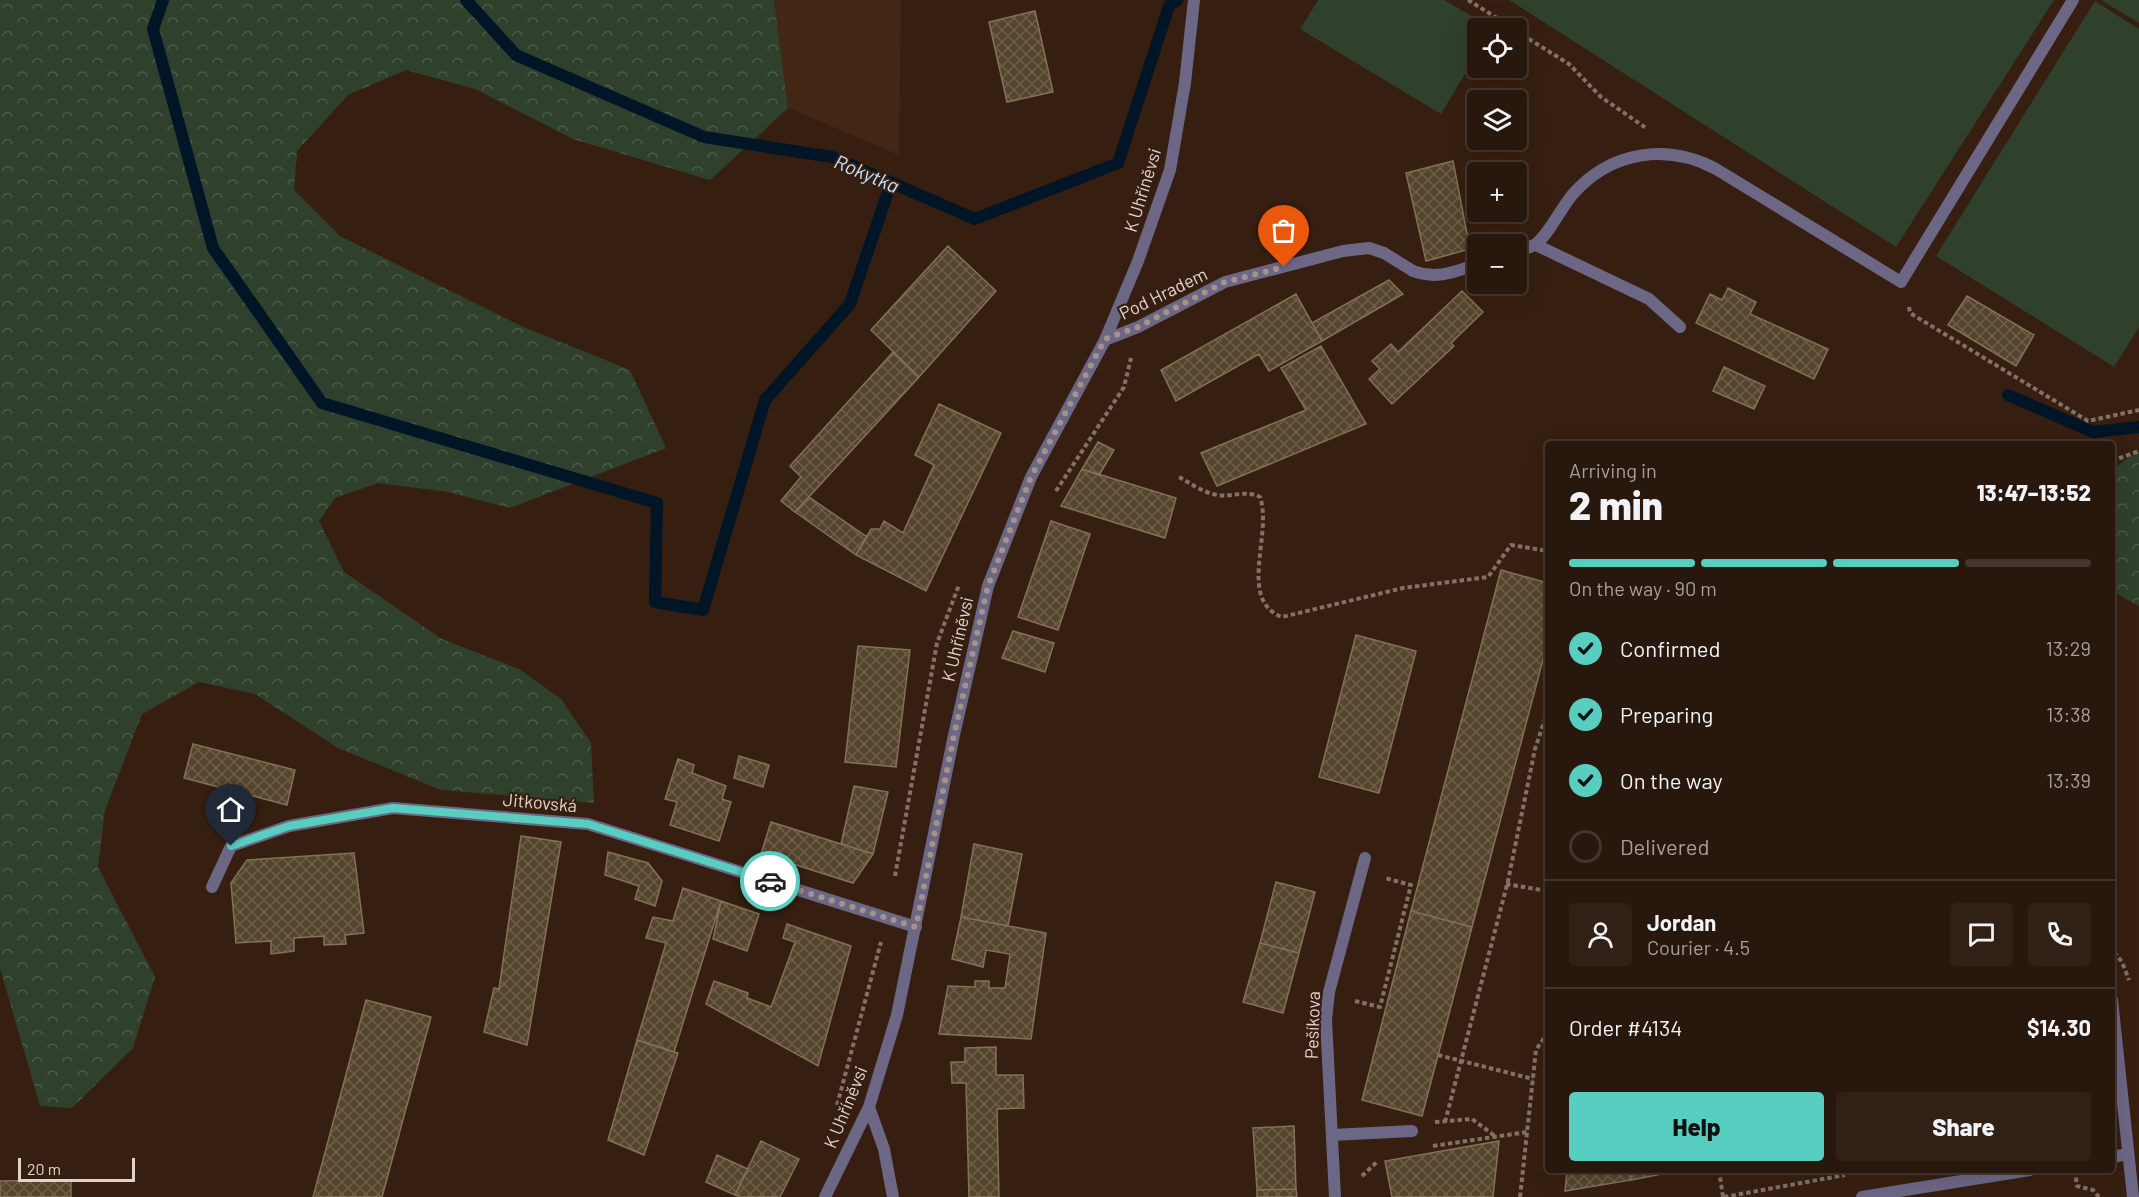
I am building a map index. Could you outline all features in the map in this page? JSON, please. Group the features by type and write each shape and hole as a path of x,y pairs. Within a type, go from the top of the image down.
{"street":[{"name":"K Uhříněvsi","path":"825,1197 869,1107 897,1015 954,735 988,586 1031,477 1105,339 1138,261 1170,170 1185,83 1194,0"},
{"path":"1527,248 1536,245 1574,193 1608,166 1629,157 1665,153 1694,159 1716,169 1901,282 2073,0"},
{"path":"1536,245 1648,299 1680,327"},
{"name":"Pod Hradem","path":"1105,339 1138,327 1225,282 1343,251 1369,248 1428,276 1442,276 1467,268"},
{"name":"Jitkovská","path":"212,887 231,846 289,826 393,808 588,824 916,927"},
{"name":"Pešíkova","path":"1335,1197 1326,1020 1329,992 1365,858"},
{"path":"2115,1029 2133,1197"},
{"path":"869,1107 884,1149 893,1197"},
{"path":"1332,1135 1412,1131"},
{"path":"2115,1156 2128,1154"},
{"path":"1862,1197 2011,1173"}],"path":[{"path":"1468,0 1496,18"},
{"path":"1527,38 1569,64 1601,97 1646,128 1665,153"},
{"path":"1901,282 1910,313 2088,421 2139,410"},
{"path":"1054,495 1124,387"},
{"path":"2115,460 2139,451"},
{"path":"1179,477 1213,494 1226,496 1252,493 1260,497 1263,507 1263,543 1258,587 1266,608 1282,617 1402,588 1488,577 1512,545 1545,550"},
{"path":"1444,1122 1506,885 1535,748 1545,719"},
{"path":"1348,999 1380,1007 1411,885 1361,873"},
{"path":"1506,885 1545,891"},
{"path":"1520,1197 1536,1050 1545,1036"},
{"path":"1438,1055 1533,1079"},
{"path":"1495,1136 1472,1119 1418,1124 1412,1131 1414,1149 1527,1132"},
{"path":"1359,1182 1364,1172 1380,1160"},
{"path":"1719,1173 1723,1197 1852,1174"},
{"path":"2075,1173 2077,1186 2093,1190 2099,1197"}],"shaded area":[{"path":"774,0 901,0 899,155 788,108"}],"green space":[{"path":"0,0 774,0 788,108 710,180 573,139 475,89 406,70 348,95 297,151 294,190 340,236 521,326 630,370 666,448 510,508 448,492 378,483 335,498 319,521 344,572 442,639 519,669 561,699 591,743 594,803 441,790 338,748 255,694 199,682 142,714 105,810 98,867 155,977 133,1048 72,1108 40,1106 0,968"},
{"path":"1318,0 1444,0 1475,18 1467,18 1467,71 1441,114 1300,29"},
{"path":"1509,0 2054,0 1896,247"},
{"path":"2101,0 2139,0 2139,23"},
{"path":"2095,1 2139,29 2139,327 2114,367 1936,256"},
{"path":"2139,450 2139,606 2115,593 2115,468"}],"building":[{"path":"1035,11 1053,92 1007,102 989,22"},
{"path":"1453,161 1467,234 1467,250 1426,261 1406,173"},
{"path":"948,246 996,291 919,377 871,330"},
{"path":"1389,280 1403,294 1322,341 1312,323"},
{"path":"1728,288 1756,302 1750,314 1828,349 1814,379 1696,323 1710,294 1722,300"},
{"path":"1462,291 1483,312 1451,343 1454,346 1392,404 1369,379 1380,369 1372,361 1391,344 1398,352"},
{"path":"1296,294 1322,341 1269,371 1259,354 1176,401 1161,370"},
{"path":"1967,296 2034,335 2016,366 1948,325"},
{"path":"1321,346 1366,424 1217,486 1201,453 1306,410 1281,368"},
{"path":"893,352 919,377 795,512 781,501 801,477 790,466"},
{"path":"1724,367 1765,386 1754,409 1713,391"},
{"path":"939,404 1001,433 926,591 856,555 871,529 880,529 884,521 903,533 934,465 915,455"},
{"path":"1098,442 1114,450 1099,475 1082,469"},
{"path":"1082,469 1176,498 1165,538 1061,506"},
{"path":"809,497 867,537 856,555 795,512"},
{"path":"1051,521 1090,534 1058,630 1018,617"},
{"path":"1501,570 1545,582 1545,652 1472,927 1411,911"},
{"path":"1013,631 1054,643 1045,672 1002,658"},
{"path":"1356,635 1416,651 1379,793 1319,777"},
{"path":"858,646 910,650 896,767 845,762"},
{"path":"193,744 295,770 287,805 184,778"},
{"path":"739,756 769,765 763,787 734,778"},
{"path":"678,759 694,765 692,773 726,786 722,799 731,802 719,841 670,825 677,802 665,799"},
{"path":"854,786 888,792 873,854 841,844"},
{"path":"771,822 873,854 853,883 761,854"},
{"path":"521,836 561,842 527,1045 484,1032 494,988 499,989"},
{"path":"974,844 1022,854 1008,926 961,917"},
{"path":"608,852 648,863 662,881 655,906 635,899 639,886 605,875"},
{"path":"354,853 364,933 345,935 346,944 324,945 324,936 294,938 294,951 271,954 271,941 236,943 231,883 247,860"},
{"path":"1276,882 1315,892 1299,953 1260,943"},
{"path":"683,888 721,901 674,1052 637,1040 666,943 646,938 653,917 673,921"},
{"path":"721,901 759,914 747,951 713,939"},
{"path":"1411,911 1472,927 1422,1116 1362,1100"},
{"path":"961,917 1046,933 1031,1039 939,1034 948,986 975,987 975,981 989,981 989,988 1005,988 1010,954 986,950 983,967 952,959"},
{"path":"787,924 851,946 818,1066 706,1004 714,981 748,993 747,998 771,1007 795,942 783,938"},
{"path":"1260,943 1299,953 1283,1013 1243,1002"},
{"path":"366,1000 431,1017 382,1197 313,1197"},
{"path":"637,1040 678,1053 644,1155 608,1140"},
{"path":"996,1047 996,1075 1023,1075 1024,1108 997,1109 999,1197 969,1197 966,1083 952,1083 951,1062 965,1062 965,1048"},
{"path":"1294,1126 1296,1189 1257,1190 1253,1128"},
{"path":"761,1141 799,1159 780,1197 735,1195"},
{"path":"1499,1141 1493,1197 1392,1197 1385,1161"},
{"path":"717,1155 748,1169 735,1195 706,1182"},
{"path":"1567,1173 1630,1173 1631,1180 1565,1191"},
{"path":"1630,1173 1668,1173 1631,1180"},
{"path":"71,1180 71,1197 0,1197 0,1181"},
{"path":"1296,1189 1297,1197 1257,1197 1257,1190"}],"waterway":[{"path":"163,0 153,29 213,248 322,403 657,503 655,602 703,610 765,400 850,304 891,183"},
{"name":"Rokytka","path":"466,0 516,55 704,137 832,157 975,219 1118,163 1169,6 1177,0"},
{"path":"2008,395 2093,432 2139,427"}],"way so far":[{"path":"770,881 916,927 954,735 988,586 1031,477 1105,339 1138,327 1225,282 1284,267"}],"route":[{"path":"231,846 289,826 393,808 588,824 770,881"}]}
